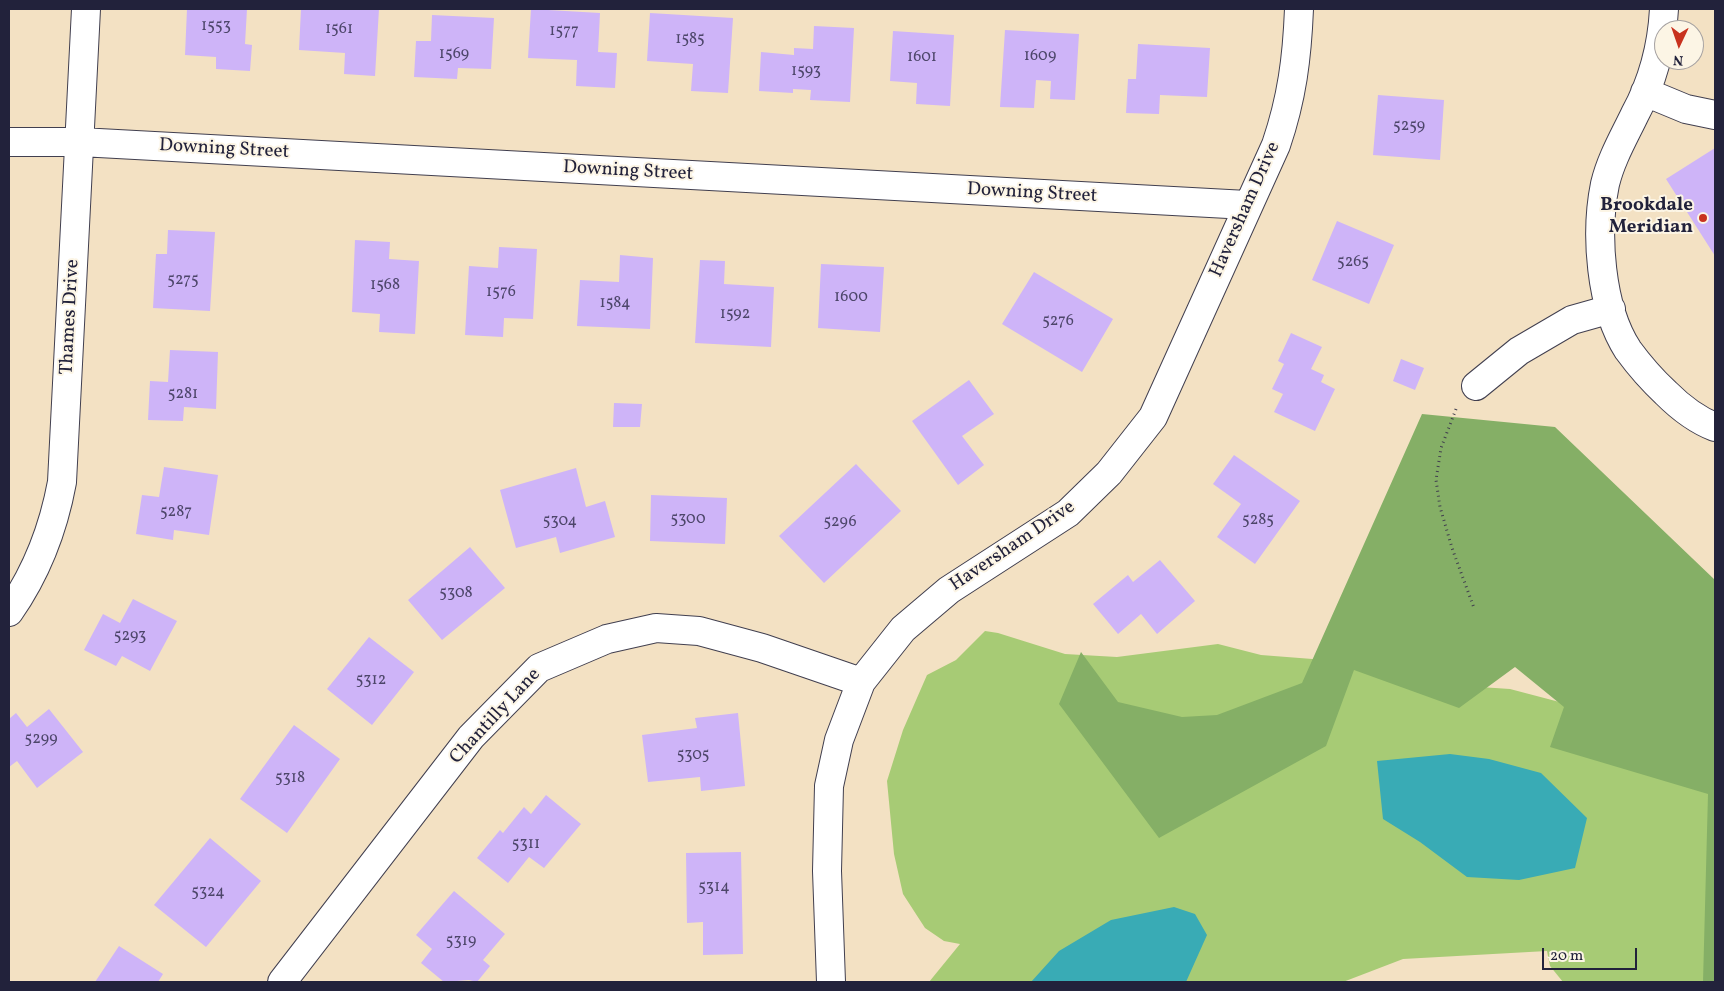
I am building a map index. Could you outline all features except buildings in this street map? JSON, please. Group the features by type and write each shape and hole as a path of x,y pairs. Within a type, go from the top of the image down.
{"street":[{"name":"Thames Drive","path":"9,612 23,592 41,557 57,511 62,482 86,9"},
{"name":"Haversham Drive","path":"831,982 828,871 829,786 839,740 861,682 903,629 929,606 949,590 1068,513 1109,472 1152,417 1276,145 1288,110 1297,58 1299,9"},
{"path":"1664,9 1656,64 1645,92 1625,132 1605,183 1600,219 1600,249 1611,309 1628,349 1655,383 1689,413 1715,427"},
{"path":"1645,92 1686,109 1715,115"},
{"name":"Downing Street","path":"9,142 80,142 1247,205"},
{"path":"1476,386 1519,351 1572,320 1611,309"},
{"name":"Chantilly Lane","path":"282,982 471,737 539,668 608,639 656,628 699,631 744,643 861,682"}],"path":[{"path":"1474,608 1452,548 1440,507 1436,480 1440,448 1453,411 1476,386"}],"green space":[{"path":"1422,414 1555,427 1715,580 1715,982 1703,982 1708,794 1550,747 1564,707 1515,667 1459,708 1354,670 1326,746 1159,838 1059,704 1081,652 1118,702 1182,717 1217,715 1302,683"},
{"path":"985,631 998,633 1065,654 1117,657 1218,644 1261,655 1364,663 1405,682 1510,689 1586,709 1715,726 1715,982 1563,982 1550,966 1547,951 1403,959 1343,982 929,982 960,944 944,941 925,928 903,894 894,854 887,781 903,730 927,675 956,660"}],"water":[{"path":"1450,754 1489,759 1541,773 1587,818 1575,868 1519,880 1467,877 1420,842 1383,819 1377,761"},
{"path":"1174,907 1195,914 1207,935 1186,982 1031,982 1059,951 1111,920"}],"place":[{"name":"Brookdale Meridian","path":"1703,218"}]}
